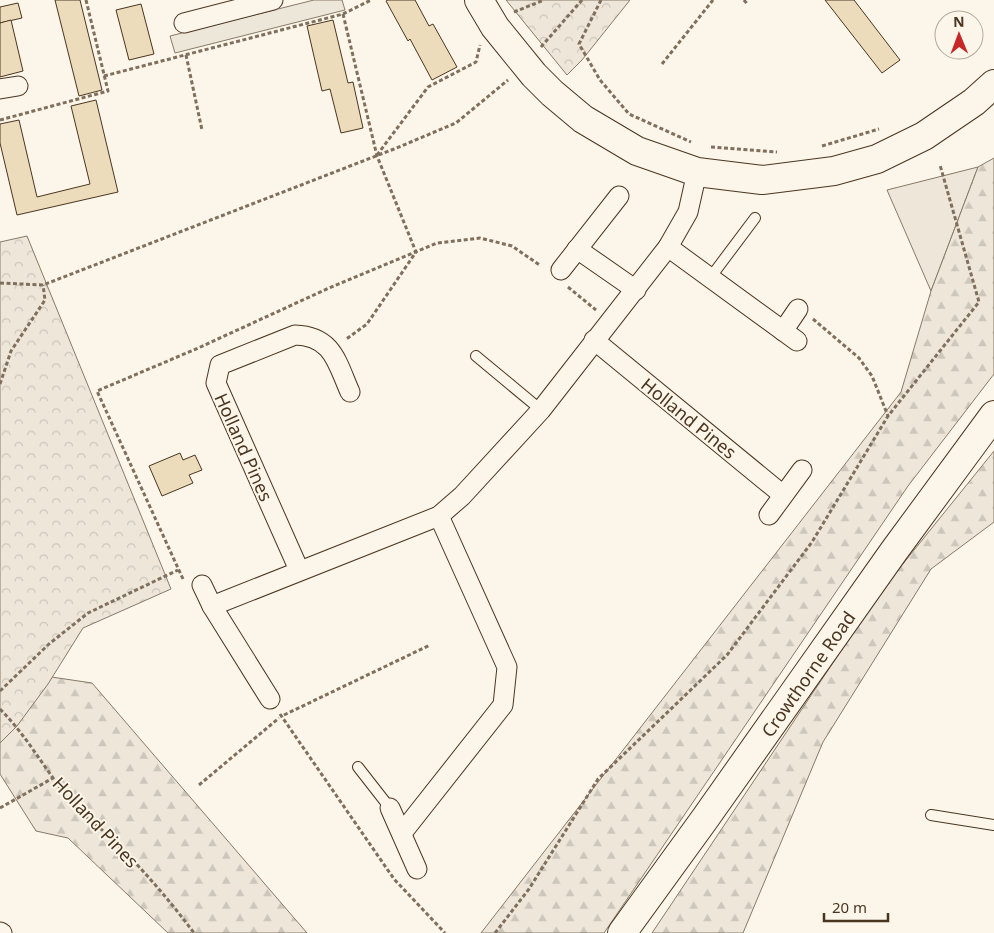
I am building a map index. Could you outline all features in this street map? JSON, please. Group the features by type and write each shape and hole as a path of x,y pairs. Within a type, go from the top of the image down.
{"main road":[{"path":"479,0 495,26 534,75 583,119 637,151 697,172 762,180 834,171 877,159 924,136 974,102 994,84"},
{"name":"Crowthorne Road","path":"622,933 894,551 994,416"}],"street":[{"path":"184,23 224,6 273,0"},
{"path":"212,606 439,516 462,496 541,410 668,247 688,212 697,172"},
{"path":"558,275 619,196"},
{"path":"668,247 790,336 798,309"},
{"path":"577,249 636,290"},
{"name":"Holland Pines","path":"299,570 216,383 220,365 295,335 313,338 322,342 331,351"},
{"name":"Holland Pines","path":"594,340 783,495"},
{"path":"331,351 350,392"},
{"path":"769,515 802,470"},
{"path":"402,833 503,705 507,667 439,516"},
{"path":"194,585 212,606 270,699"},
{"path":"390,808 417,869"}],"lane":[{"path":"710,278 755,218"},
{"path":"476,356 541,410"},
{"path":"358,767 390,808"},
{"path":"931,815 994,825"}],"path":[{"path":"0,120 108,92 86,0"},
{"path":"104,76 343,14 371,0"},
{"path":"512,14 544,0"},
{"path":"538,50 582,0"},
{"path":"601,0 579,44 600,80 629,114 691,142"},
{"path":"662,64 713,0"},
{"path":"744,0 748,6"},
{"path":"343,14 377,156 416,252"},
{"path":"377,156 428,87 476,62 482,39"},
{"path":"186,55 202,130"},
{"path":"0,283 43,285 377,156 456,123 510,78"},
{"path":"817,148 879,129"},
{"path":"710,147 779,152"},
{"path":"494,933 529,889 598,778 726,655 812,542 888,416 979,302 940,165"},
{"path":"194,585 178,570 97,390 196,349 329,288 416,252 437,244 480,238 512,246 558,275 610,322"},
{"path":"331,351 366,324 416,252"},
{"path":"0,384 11,351 44,300 43,285"},
{"path":"798,309 810,316 859,358 872,376 888,416"},
{"path":"0,692 49,644 88,613 178,570"},
{"path":"199,785 281,716 430,645"},
{"path":"270,699 394,879 445,933"},
{"name":"Holland Pines","path":"0,709 17,726 53,778 80,811 106,834 168,898 194,933"},
{"path":"0,808 53,778"}],"green space":[{"path":"506,0 630,0 582,60 567,75"},
{"path":"994,158 994,374 908,486 604,933 481,933 901,392 931,291 978,167"},
{"path":"978,167 931,291 887,190"},
{"path":"27,236 171,589 83,628 48,684 17,726 0,743 0,242"},
{"path":"994,451 994,522 931,569 823,742 743,933 652,933 881,591"},
{"path":"38,675 92,683 307,933 168,933 68,838 36,831 0,774 0,718"}],"shaded area":[{"path":"314,0 342,0 345,10 175,53 170,36"}],"building":[{"path":"55,0 80,0 102,90 79,96"},
{"path":"415,0 429,26 433,24 457,67 432,80 410,39 408,41 386,1"},
{"path":"825,0 854,0 900,60 882,73"},
{"path":"18,3 22,18 0,23 0,7"},
{"path":"141,4 154,54 129,60 116,10"},
{"path":"11,20 23,71 0,77 0,23"},
{"path":"333,20 348,83 353,82 363,128 341,133 330,89 322,91 307,26"},
{"path":"96,100 118,192 17,215 0,143 0,124 19,120 37,197 90,184 71,106"},
{"path":"180,453 183,460 195,455 202,470 189,475 193,483 162,496 149,466"}]}
